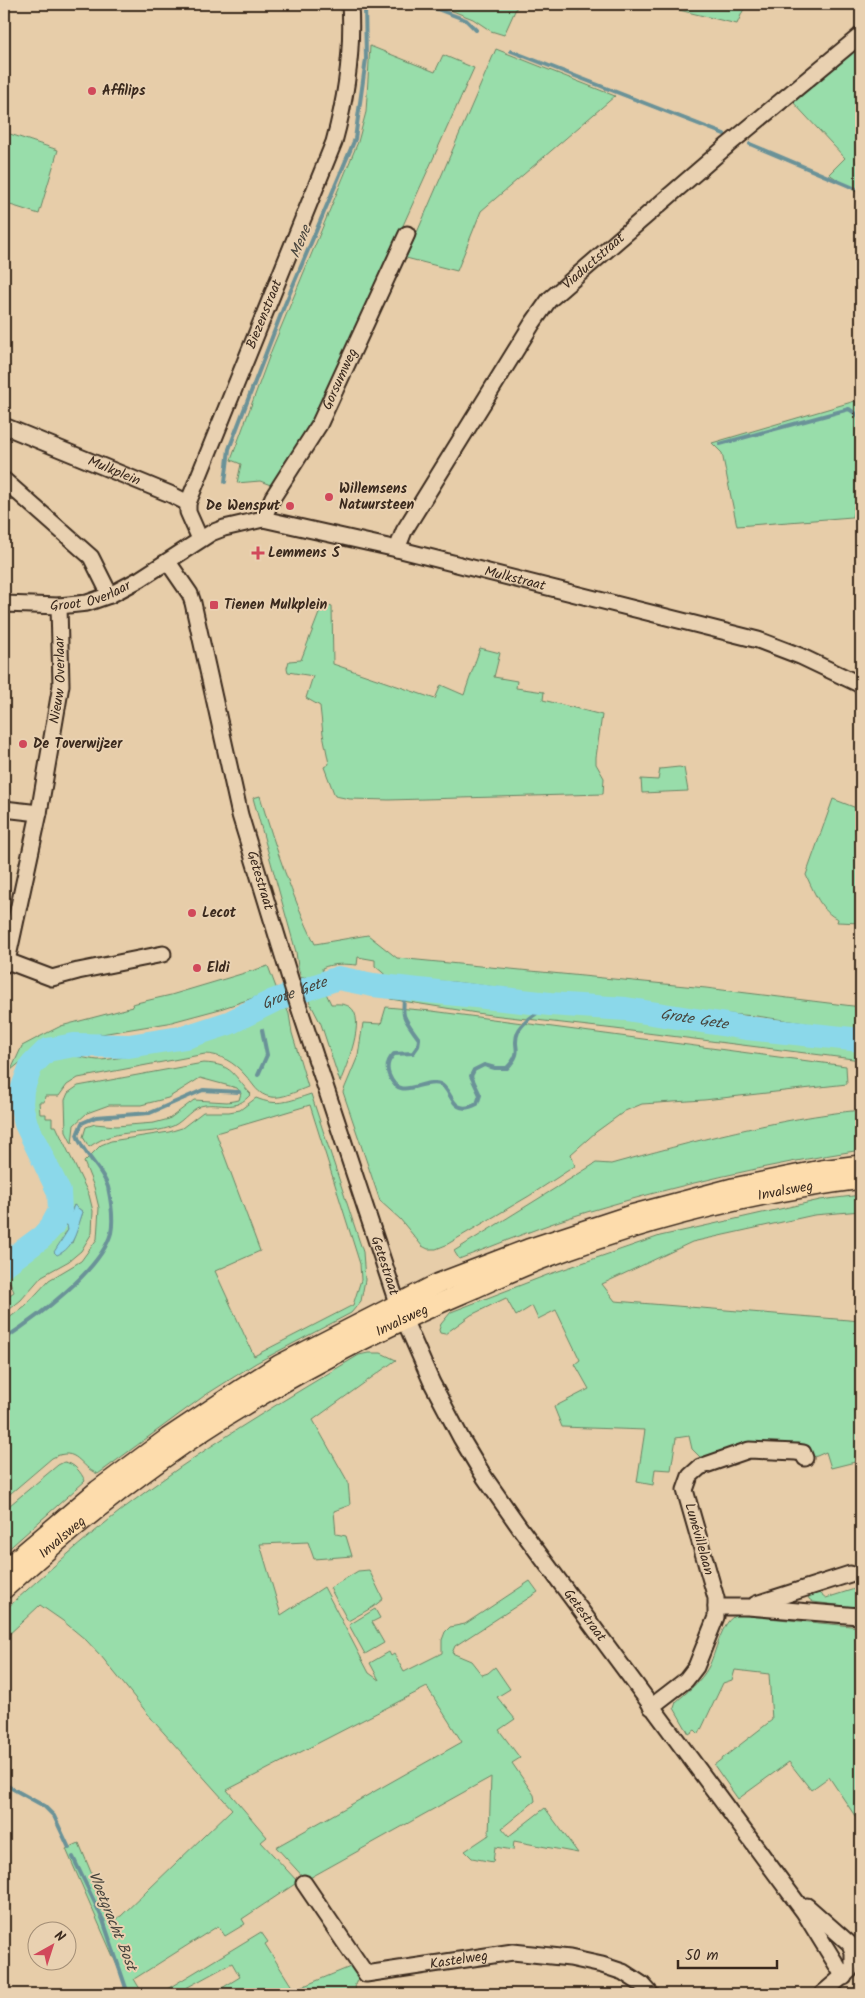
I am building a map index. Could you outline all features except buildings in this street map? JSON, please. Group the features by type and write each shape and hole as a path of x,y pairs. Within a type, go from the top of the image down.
{"main road":[{"name":"Invalsweg","path":"4,1590 105,1502 178,1450 246,1404 401,1311 439,1283 485,1264 631,1216 733,1188 821,1170 861,1165"},
{"name":"Invalsweg","path":"4,1570 98,1490 168,1438 278,1365 401,1311 636,1228 734,1202 825,1184 861,1180"}],"street":[{"name":"Biezenstraat","path":"188,503 334,142 345,99 350,4"},
{"name":"Viaductstraat","path":"397,549 404,532 532,324 549,300 728,145 861,35"},
{"name":"Gorsumweg","path":"263,519 274,497 319,425 407,234"},
{"name":"Mulkplein","path":"4,426 188,503"},
{"path":"4,480 91,556 110,595"},
{"path":"188,503 188,512 200,539"},
{"name":"Mulkstraat","path":"168,562 200,539 224,528 263,519 397,549 758,640 800,656 861,685"},
{"name":"Groot Overlaar","path":"4,604 58,606 87,603 110,595 168,562"},
{"name":"Getestraat","path":"168,562 190,594 193,603 240,815 294,992 401,1311 432,1383 485,1478 651,1707 804,1912 844,1976"},
{"name":"Nieuw Overlaar","path":"58,606 61,685 39,813 5,963 52,978 163,954"},
{"path":"4,809 39,813"},
{"name":"Lunévillelaan","path":"651,1707 686,1680 696,1667 716,1617 716,1598 685,1490 690,1476 700,1467 749,1450 796,1452 803,1453 805,1458"},
{"path":"748,1607 850,1574"},
{"path":"716,1607 748,1607 859,1616"},
{"name":"Kastelweg","path":"304,1883 366,1974 513,1952 570,1958 602,1965 623,1972 651,1994"},
{"name":"Getestraat","path":"783,1883 828,1926 850,1944 857,1961"},
{"path":"822,1994 844,1976 857,1961"}],"green space":[{"path":"435,4 518,4 504,35 491,31 473,19"},
{"path":"654,4 746,4 737,24"},
{"path":"861,43 861,195 829,174 845,158 792,101"},
{"path":"370,46 435,72 443,55 474,68 312,427 276,487 260,481 237,483 241,464 231,460 272,349 358,142 366,112"},
{"path":"496,49 615,96 481,211 457,271 406,258"},
{"path":"4,132 58,150 39,214 4,203"},
{"path":"855,401 861,410 861,477 852,517 737,526 722,453 712,443"},
{"path":"323,603 332,606 333,664 435,699 441,685 464,695 480,648 500,653 494,677 517,681 516,688 544,692 543,700 602,715 596,764 604,778 603,794 389,800 350,799 335,796 324,767 329,764 320,706 306,698 313,676 288,672 287,668 289,661 301,660"},
{"path":"684,768 688,791 642,793 641,779 658,780 660,769"},
{"path":"260,796 284,871 315,944 368,935 397,958 706,988 861,1007 861,1031 756,1016 714,1013 454,982 389,978 375,966 375,960 358,957 357,965 330,965 322,968 323,975 307,980 306,977 301,978 296,952 253,798"},
{"path":"833,799 859,809 861,803 861,923 837,922 838,919 827,912 819,900 806,875"},
{"path":"268,966 277,990 220,1009 168,1023 51,1041 39,1047 11,1070 22,1046 61,1026 133,1007 132,1004 171,995"},
{"path":"324,989 331,1004 343,1004 350,1007 355,1013 356,1032 354,1043 340,1082 321,1024 308,999 312,998 311,994"},
{"path":"390,991 513,1004 537,1010 861,1046 861,1060 483,1014 390,999"},
{"path":"281,1003 286,1007 289,1014 292,1033 308,1087 280,1097 266,1096 232,1063 222,1057 205,1054 78,1078 67,1085 59,1096 45,1096 44,1102 39,1102 40,1114 46,1114 46,1118 52,1118 52,1126 56,1126 89,1195 93,1211 92,1233 81,1251 69,1261 42,1276 21,1300 4,1314 4,1299 14,1292 10,1282 4,1286 4,1275 37,1251 62,1222 67,1225 68,1230 64,1235 72,1243 83,1212 74,1205 71,1213 67,1213 65,1210 67,1200 64,1182 44,1149 33,1124 29,1106 29,1088 37,1068 46,1061 61,1056 75,1056 98,1060 129,1057 215,1039 213,1035 256,1020 271,1006"},
{"path":"386,1007 432,1011 846,1066 847,1084 704,1100 642,1104 625,1111 596,1132 571,1154 575,1166 529,1196 446,1245 436,1249 428,1249 422,1246 400,1219 380,1201 343,1092 358,1056 363,1023 381,1024"},
{"path":"203,1063 221,1066 232,1072 251,1094 245,1100 235,1105 201,1106 177,1124 162,1129 111,1136 89,1147 83,1137 86,1127 95,1124 116,1126 154,1123 169,1119 194,1100 227,1102 239,1100 241,1093 237,1088 200,1078 168,1098 141,1105 109,1105 87,1113 74,1125 72,1144 66,1132 65,1100 68,1093 78,1086"},
{"path":"311,1094 363,1252 365,1280 361,1301 351,1313 256,1363 204,1396 98,1474 78,1458 67,1454 61,1455 52,1458 4,1499 4,1322 26,1305 49,1280 81,1261 97,1239 99,1208 94,1187 84,1162 101,1145 111,1141 169,1132 182,1128 203,1112 240,1110 256,1098 277,1103","holes":["310,1105 360,1264 361,1280 353,1305 254,1356 215,1271 260,1251 216,1133"]},
{"path":"861,1110 861,1150 723,1176 621,1202 571,1217 459,1259 454,1251 596,1163 611,1164 704,1139 767,1125"},
{"path":"861,1195 861,1211 814,1215 692,1242 602,1284 615,1301 861,1321 861,1479 859,1461 831,1468 826,1452 807,1458 712,1456 701,1458 692,1449 689,1436 676,1438 671,1470 655,1469 653,1485 637,1482 645,1430 562,1427 554,1407 589,1389 575,1364 580,1360 556,1310 538,1319 532,1306 516,1316 506,1298 471,1315 445,1334 440,1333 439,1330 441,1324 451,1312 547,1275 660,1236 820,1200"},
{"path":"381,1353 396,1360 313,1420 348,1482 350,1505 334,1511 336,1534 346,1536 352,1556 314,1559 308,1542 260,1544 281,1615 324,1587 369,1673 379,1680 370,1663 389,1652 391,1656 394,1654 404,1672 442,1653 442,1640 445,1632 450,1627 465,1624 530,1581 538,1592 455,1646 452,1653 471,1661 482,1675 495,1667 510,1689 497,1697 515,1719 499,1730 520,1758 512,1763 534,1795 535,1801 502,1828 509,1836 545,1808 578,1853 514,1841 513,1850 495,1847 493,1862 472,1858 465,1851 489,1835 491,1777 306,1880 276,1847 462,1742 427,1687 227,1790 267,1837 261,1842 298,1882 242,1919 245,1924 225,1936 218,1926 134,1979 140,1989 133,1994 114,1994 126,1986 66,1849 79,1843 111,1921 121,1916 232,1809 156,1724 86,1640 40,1605 4,1639 4,1611 78,1545 152,1487 269,1409 359,1355"},
{"path":"64,1462 77,1468 85,1481 4,1553 4,1510"},
{"path":"369,1570 383,1599 348,1621 330,1588 358,1571"},
{"path":"861,1587 861,1608 813,1602 809,1599 808,1595 816,1590 826,1598"},
{"path":"375,1609 380,1618 372,1622 384,1643 365,1654 349,1625"},
{"path":"737,1615 861,1627 861,1825 829,1777 811,1790 789,1762 738,1799 714,1765 772,1720 769,1674 735,1670 732,1680 723,1683 699,1734 695,1730 689,1734 674,1708 676,1702 705,1673 723,1630 731,1618"},
{"path":"261,1932 268,1942 265,1944 294,1990 355,1965 359,1974 355,1984 356,1994 219,1994 217,1991 240,1977 232,1963 175,1994 159,1994"}],"water":[{"path":"74,1205 83,1212 77,1231 68,1248 57,1255 54,1252 68,1230 67,1225 62,1222 65,1210 67,1213 71,1213"}],"waterway":[{"name":"Mene","path":"225,482 229,449 283,309 355,139 366,59 365,4"},
{"path":"424,4 466,20 476,30"},
{"path":"511,51 724,134"},
{"path":"750,144 861,191"},
{"path":"720,444 849,409 859,416 861,420"},
{"name":"Mene","path":"316,977 319,985"},
{"name":"Mene","path":"4,1265 42,1237 52,1226 60,1211 59,1192 26,1124 21,1105 22,1090 31,1066 47,1050 74,1045 129,1046 186,1037 229,1023 273,1001 338,978 373,985 550,1004 626,1009 746,1028 861,1040"},
{"path":"405,988 404,1016 419,1039 418,1046 413,1053 394,1054 388,1064 389,1075 394,1083 405,1089 426,1084 440,1084 453,1101 462,1107 477,1104 480,1095 471,1076 474,1070 484,1065 495,1068 507,1068 517,1052 516,1037 520,1028 532,1016 550,1004"},
{"name":"Vloetgracht Bost","path":"254,1011 258,1018"},
{"name":"Vloetgracht Bost","path":"258,1075 267,1055 262,1030"},
{"name":"Vloetgracht Bost","path":"4,1339 33,1319 66,1292 95,1262 105,1247 111,1233 112,1216 108,1187 77,1135 82,1123 96,1117 150,1113 203,1090 239,1092"},
{"name":"Vloetgracht Bost","path":"4,1784 44,1806 54,1816 69,1848"},
{"name":"Vloetgracht Bost","path":"73,1857 103,1920 128,1994"}],"place":[{"name":"Affilips","path":"92,91"},
{"name":"Willemsens Natuursteen","path":"329,497"},
{"name":"De Wensput","path":"290,506"},
{"name":"Lemmens S","path":"258,553"},
{"name":"Tienen Mulkplein","path":"214,605"},
{"name":"De Toverwijzer","path":"23,744"},
{"name":"Lecot","path":"192,913"},
{"name":"Eldi","path":"197,968"}],"water label":[{"name":"Grote Gete","path":"295,994"},
{"name":"Grote Gete","path":"695,1018"}]}
